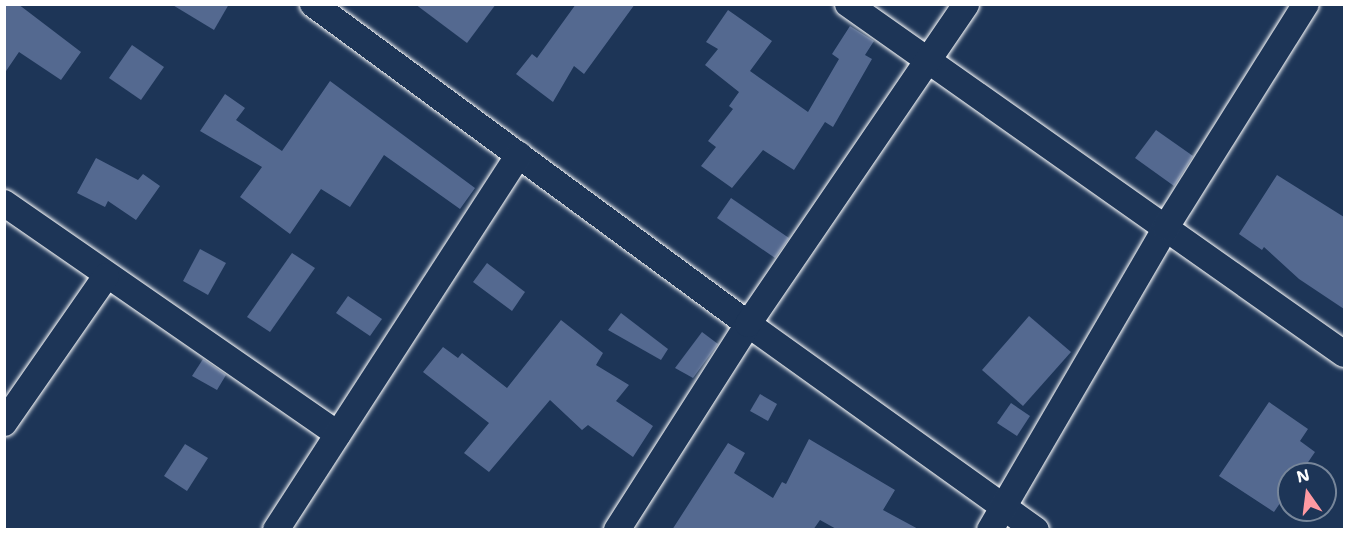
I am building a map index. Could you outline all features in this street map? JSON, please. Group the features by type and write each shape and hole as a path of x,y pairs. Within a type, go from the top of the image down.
{"street":[{"path":"313,4 748,324 1036,530"},
{"path":"848,4 924,60 1166,227 1344,354"},
{"path":"617,530 748,324 924,60 966,4"},
{"path":"990,530 1166,227 1306,4"},
{"path":"276,530 519,155"},
{"path":"4,203 106,276 338,434"},
{"path":"4,423 106,276"}],"building":[{"path":"4,4 18,4 81,52 61,80 19,52 4,74"},
{"path":"171,4 229,4 214,30"},
{"path":"415,4 496,4 467,43"},
{"path":"576,4 635,4 584,74 574,66 553,102 516,74 532,54 537,58"},
{"path":"728,10 772,41 750,71 808,112 839,59 832,54 850,26 874,41 865,55 872,59 833,127 825,122 794,170 763,150 732,188 701,166 716,147 708,141 733,109 729,106 739,92 705,65 718,49 706,42"},
{"path":"132,45 164,67 141,100 109,78"},
{"path":"330,81 475,188 460,209 384,155 350,207 321,189 290,234 240,197 262,167 200,131 225,94 245,108 236,120 282,151"},
{"path":"1156,130 1193,156 1174,186 1135,158"},
{"path":"96,158 138,180 143,174 160,186 136,220 108,201 105,207 77,193"},
{"path":"1277,175 1344,217 1344,309 1299,279 1264,247 1262,250 1239,234"},
{"path":"731,198 789,238 775,258 717,218"},
{"path":"200,249 226,263 208,295 183,281"},
{"path":"292,253 315,268 270,332 247,317"},
{"path":"487,263 525,292 512,311 473,282"},
{"path":"348,296 382,319 370,336 336,313"},
{"path":"621,313 668,349 661,360 608,330"},
{"path":"1029,316 1071,352 1023,406 982,370"},
{"path":"561,320 603,353 596,365 629,385 616,401 653,426 633,457 588,425 582,430 550,400 489,472 464,453 489,423 423,372 443,347 458,358 462,353 507,388"},
{"path":"702,332 718,344 693,378 675,368"},
{"path":"203,359 226,375 217,390 192,376"},
{"path":"760,394 777,404 768,421 750,411"},
{"path":"1269,402 1308,429 1300,441 1315,452 1308,462 1277,462 1277,508 1274,512 1219,476"},
{"path":"1011,403 1030,416 1017,436 997,423"},
{"path":"809,439 895,490 883,510 920,530 838,530 820,520 813,530 672,530 728,443 745,453 734,473 773,498 782,482 786,484"},
{"path":"185,444 208,458 187,491 164,476"}]}
